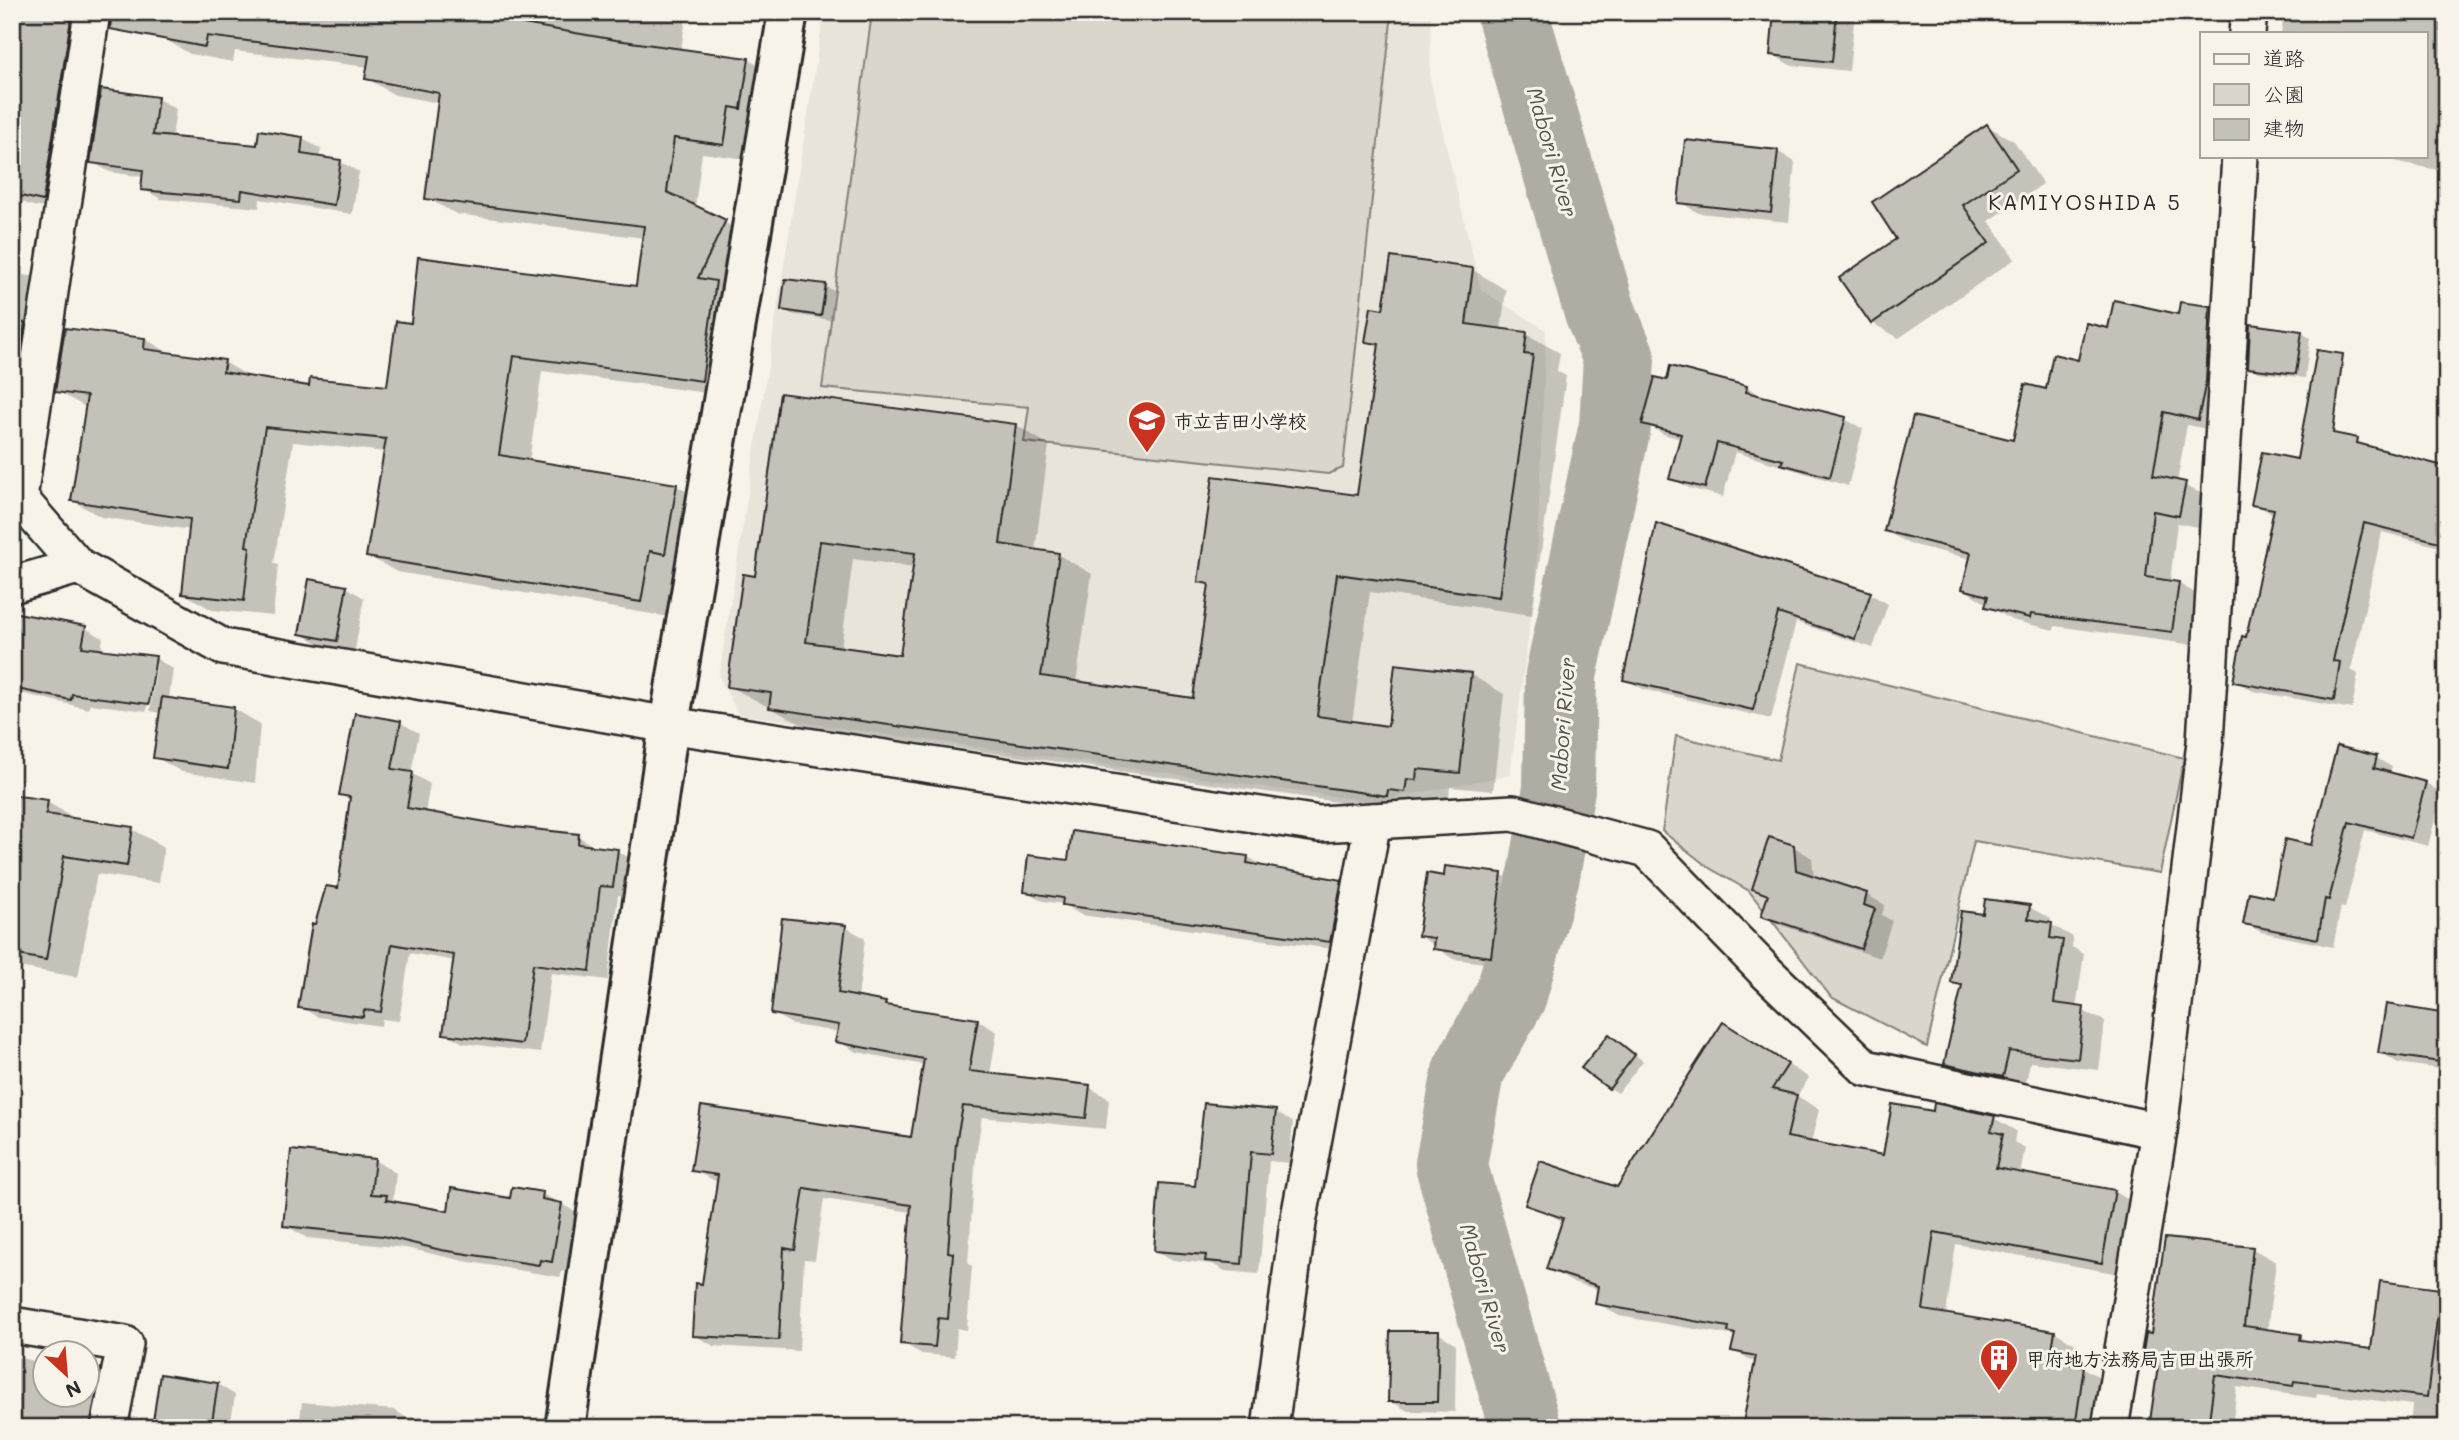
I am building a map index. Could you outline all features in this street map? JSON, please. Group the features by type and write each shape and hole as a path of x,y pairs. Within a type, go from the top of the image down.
{"street":[{"path":"92,12 16,494 78,566 223,647 669,725 1319,824 1513,813 1647,849 1764,970 1866,1068 2158,1131"},
{"path":"565,1428 669,725 788,12"},
{"path":"2247,32 2249,12"},
{"path":"2110,1428 2158,1131 2205,742 2240,158"},
{"path":"12,585 78,566"},
{"path":"1270,1428 1298,1223 1373,821"},
{"path":"12,1325 125,1344 109,1428"}],"shaded area":[{"name":"市立吉田小学校","path":"824,12 1431,12 1430,79 1481,290 1546,330 1536,579 1510,775 1374,802 738,714 719,676"}],"green space":[{"path":"872,12 1392,12 1343,468 1328,474 1024,442 1029,407 822,388"},
{"path":"1800,663 2184,758 2160,873 1974,841 1927,1047 1831,997 1749,891 1708,867 1662,831 1676,736 1778,760"}],"building":[{"path":"12,12 72,12 43,201 12,194"},
{"path":"112,12 453,12 616,40 749,58 741,109 730,107 724,145 674,138 667,192 726,220 698,278 716,281 702,381 514,356 499,455 677,484 665,554 650,551 641,602 366,557 386,439 265,427 246,546 250,547 244,601 182,594 190,519 71,501 87,396 55,392 65,328 145,338 144,349 225,360 223,372 309,386 310,378 387,386 396,321 411,323 418,257 636,286 644,226 425,199 439,93 365,79 369,56 207,36 205,47 110,29"},
{"path":"1774,12 1837,12 1832,62 1770,55"},
{"path":"101,89 158,97 153,135 257,145 259,130 303,137 301,154 341,160 334,205 242,190 241,199 141,190 143,170 90,163"},
{"path":"1987,124 2017,169 1963,205 1989,243 1871,324 1839,278 1896,239 1872,202"},
{"path":"1685,140 1778,150 1771,213 1678,203"},
{"path":"1391,257 1473,268 1466,324 1527,332 1524,354 1533,355 1499,597 1337,574 1317,716 1388,726 1395,664 1471,673 1460,773 1417,769 1416,780 1407,779 1405,792 1388,790 1387,796 769,708 771,693 727,687 743,574 755,576 780,393 1016,424 1000,544 1059,553 1041,676 1193,698 1209,584 1198,582 1213,476 1357,495 1379,344 1365,342 1371,307 1383,309","holes":["820,541 915,553 900,655 806,642"]},
{"path":"785,279 826,284 821,316 781,310"},
{"path":"2114,300 2178,314 2180,302 2210,306 2206,381 2198,420 2164,412 2153,475 2186,482 2179,516 2153,511 2146,577 2179,582 2172,632 2031,614 2030,618 1985,607 1988,596 1962,589 1971,553 1884,531 1913,416 2013,440 2025,384 2046,389 2053,354 2078,360 2086,323 2108,328"},
{"path":"12,322 25,323 15,387 12,386"},
{"path":"2250,324 2302,331 2296,374 2248,368"},
{"path":"2317,350 2343,354 2333,433 2358,438 2357,443 2447,467 2447,544 2364,523 2333,661 2340,662 2334,700 2233,682 2242,636 2246,637 2274,509 2251,505 2262,452 2297,459"},
{"path":"1670,366 1747,386 1746,392 1846,417 1830,477 1781,464 1783,460 1717,443 1705,488 1669,479 1681,434 1642,424 1655,377 1667,380"},
{"path":"1656,523 1871,592 1855,639 1778,613 1753,710 1623,680"},
{"path":"309,579 347,586 337,641 299,634"},
{"path":"12,612 86,626 82,647 156,656 149,704 72,694 71,700 12,688"},
{"path":"162,697 234,707 228,769 153,758"},
{"path":"355,713 401,721 392,769 413,772 407,808 514,827 579,834 578,844 618,849 613,887 600,886 590,971 533,964 522,1044 443,1034 454,955 392,944 381,1012 364,1010 363,1017 298,1008 312,924 315,924 326,886 338,888 350,797 339,795"},
{"path":"2337,746 2377,756 2374,768 2426,782 2411,838 2349,822 2329,900 2325,899 2318,939 2243,924 2249,892 2273,897 2285,839 2311,845"},
{"path":"12,795 48,800 46,814 133,827 127,866 64,856 46,960 12,954"},
{"path":"1072,831 1248,856 1247,863 1342,880 1330,942 1062,905 1063,898 1024,892 1028,855 1068,860"},
{"path":"1769,837 1794,845 1796,870 1867,893 1864,905 1875,909 1861,949 1761,916 1768,895 1752,889"},
{"path":"1445,866 1502,873 1491,957 1433,949 1434,938 1418,936 1427,873 1444,876"},
{"path":"1985,899 2030,905 2028,919 2052,923 2050,938 2063,940 2054,1003 2084,1007 2078,1059 2009,1051 2003,1077 1944,1064 1962,985 1951,983 1961,911 1983,914"},
{"path":"782,918 846,925 838,993 886,1002 885,1005 978,1019 969,1071 1090,1085 1086,1118 963,1106 956,1143 948,1252 953,1253 948,1319 938,1318 935,1347 900,1344 911,1205 804,1188 795,1250 784,1248 779,1340 692,1336 695,1283 702,1284 718,1175 691,1171 701,1106 911,1137 924,1059 835,1042 839,1025 771,1014"},
{"path":"2386,1004 2447,1014 2447,1063 2378,1053"},
{"path":"1723,1022 1788,1064 1772,1089 1797,1095 1787,1137 1883,1155 1892,1104 1933,1111 1934,1103 1995,1116 1991,1131 2003,1134 1996,1168 2115,1190 2102,1263 1934,1232 1923,1310 2055,1331 2050,1361 2084,1366 2075,1428 2000,1428 1971,1423 1970,1428 1742,1428 1756,1356 1731,1351 1735,1334 1728,1332 1729,1327 1595,1304 1598,1286 1546,1269 1563,1218 1525,1205 1540,1161 1617,1187"},
{"path":"1609,1034 1635,1055 1609,1089 1581,1068"},
{"path":"1204,1103 1276,1110 1271,1154 1251,1152 1242,1264 1205,1261 1206,1255 1154,1251 1159,1183 1195,1186"},
{"path":"291,1150 375,1159 371,1194 387,1195 386,1200 448,1211 451,1188 510,1198 512,1187 543,1192 542,1199 562,1203 552,1262 540,1260 539,1265 441,1250 383,1236 283,1226"},
{"path":"2165,1238 2253,1247 2244,1326 2301,1334 2300,1340 2371,1349 2380,1281 2441,1289 2427,1397 2294,1381 2293,1386 2215,1375 2208,1428 2149,1428 2158,1366 2141,1364 2146,1333 2151,1334"},
{"path":"1390,1331 1439,1331 1437,1402 1388,1402"},
{"path":"160,1374 218,1383 211,1428 152,1428"}],"waterway":[{"name":"Mabori River","path":"1512,12 1600,312 1619,358 1615,426 1561,675 1559,789 1544,875 1511,995 1468,1072 1451,1164 1525,1428"}],"place":[{"name":"市立吉田小学校","path":"1147,454"},
{"name":"甲府地方法務局吉田出張所","path":"1999,1392"}],"district":[{"name":"KAMIYOSHIDA 5","path":"2085,201"}]}
